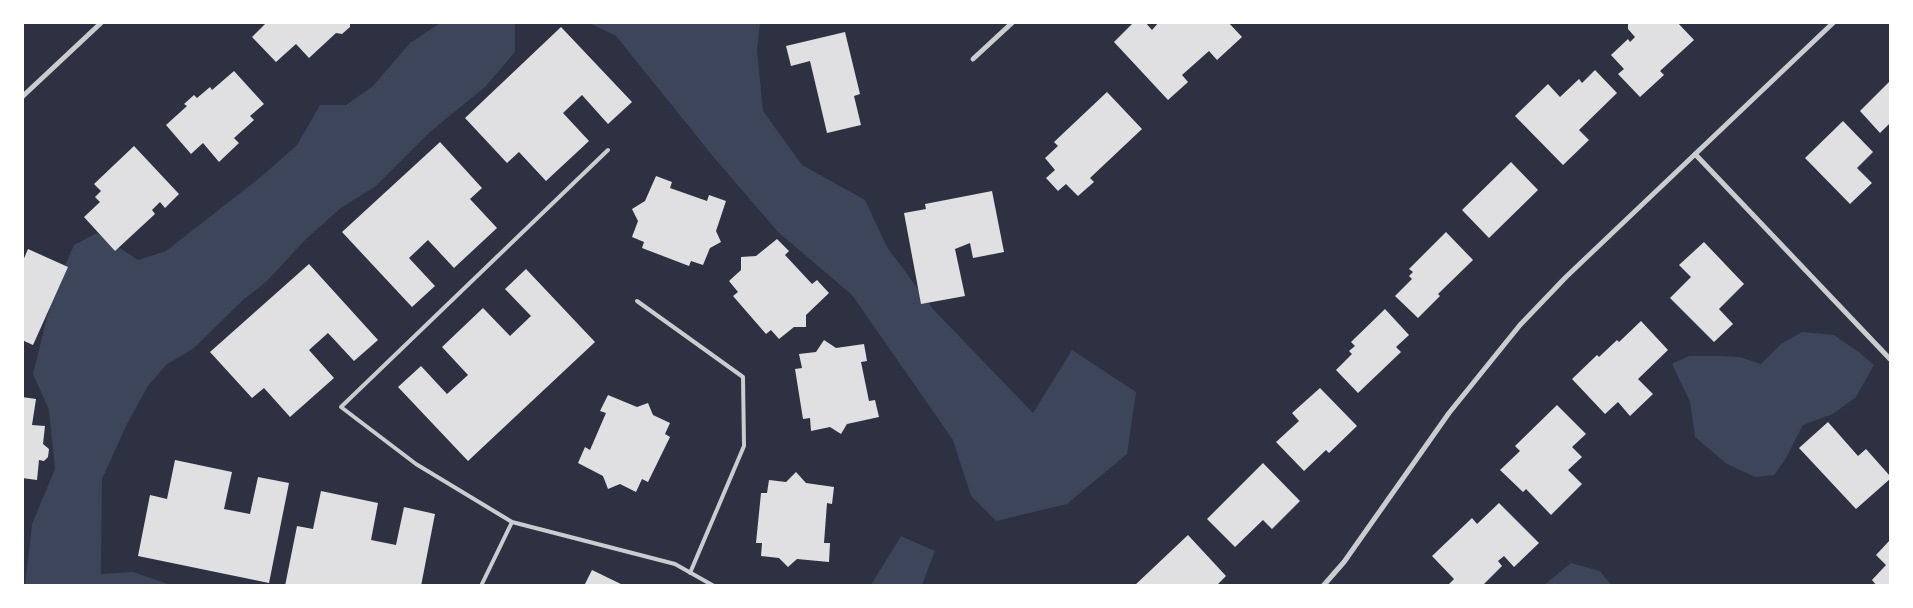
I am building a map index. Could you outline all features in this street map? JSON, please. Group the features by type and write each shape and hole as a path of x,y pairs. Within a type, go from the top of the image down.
{"street":[{"path":"22,97 102,22"},
{"path":"973,59 1013,22"},
{"path":"1323,586 1344,562 1449,413 1520,326 1566,277 1834,22"},
{"path":"1695,154 1890,359"}],"lane":[{"path":"608,150 341,407 416,464 512,522 676,564 714,586"},
{"path":"638,301 743,377 744,446 690,572"},
{"path":"481,586 512,522"}],"shaded area":[{"path":"440,23 515,23 515,52 485,87 430,132 376,186 341,208 306,239 267,281 242,301 194,348 166,365 148,386 127,424 102,479 101,574 133,572 171,585 25,586 32,524 55,469 49,410 33,374 47,317 61,275 74,245 97,233 138,260 166,251 262,176 297,145 320,105 346,105 373,86 410,43"},
{"path":"589,23 760,23 757,50 763,111 802,165 865,200 887,247 933,309 1033,413 1072,350 1136,392 1127,454 1067,504 996,521 971,496 953,440 852,295 778,232 716,160 616,36"},
{"path":"1802,332 1834,335 1874,365 1856,397 1833,414 1803,425 1785,460 1774,475 1755,477 1727,464 1695,437 1690,402 1672,364 1689,356 1723,356 1740,357 1761,364 1781,344"},
{"path":"901,536 935,551 922,585 871,585"},
{"path":"1571,563 1600,571 1611,585 1544,585"}],"building":[{"path":"267,22 350,22 350,27 342,34 336,33 309,58 296,44 276,62 252,37"},
{"path":"1134,22 1145,22 1152,30 1159,22 1228,22 1242,37 1217,60 1209,51 1182,75 1188,82 1168,100 1114,42"},
{"path":"1628,22 1677,22 1694,40 1660,71 1664,75 1640,97 1618,74 1624,69 1611,55 1628,39 1630,42 1635,37 1628,29"},
{"path":"561,27 632,102 608,124 582,95 563,113 589,141 546,181 519,152 507,163 465,118"},
{"path":"845,32 860,94 854,96 861,125 827,133 810,61 791,66 786,46"},
{"path":"1595,70 1617,93 1579,130 1589,140 1563,165 1515,116 1548,84 1560,97 1579,79 1582,83"},
{"path":"234,71 264,104 250,116 254,120 234,138 239,143 219,162 203,143 191,154 166,125 187,106 184,104 194,95 197,98 210,87 212,90"},
{"path":"1890,81 1890,123 1880,133 1860,111"},
{"path":"1107,92 1142,129 1090,178 1094,182 1078,196 1066,184 1058,191 1046,178 1055,170 1045,158 1058,146 1054,142"},
{"path":"1843,121 1873,152 1857,168 1872,183 1850,204 1805,158"},
{"path":"440,142 482,188 470,199 497,228 454,268 428,240 409,258 435,286 412,307 342,232"},
{"path":"134,146 179,194 165,208 160,202 152,210 155,214 115,251 84,217 100,202 95,197 101,191 94,184"},
{"path":"1511,162 1538,190 1489,238 1462,210"},
{"path":"656,176 672,182 670,188 707,201 709,195 726,201 716,231 721,242 710,248 703,265 691,261 689,266 642,248 644,242 632,237 638,221 632,209 645,201"},
{"path":"992,191 1004,252 973,258 970,243 955,249 965,296 921,304 904,213 926,209 925,204"},
{"path":"1446,232 1473,260 1438,294 1440,296 1418,318 1395,296 1412,279 1409,276 1413,272 1409,269"},
{"path":"777,239 789,251 785,255 812,284 817,280 829,293 806,315 806,327 794,327 779,339 771,330 766,334 733,296 738,292 729,281 741,270 741,257 756,256"},
{"path":"1704,242 1744,284 1719,309 1733,324 1714,342 1670,298 1691,277 1679,265"},
{"path":"28,249 68,267 33,345 22,340 22,263"},
{"path":"309,264 378,340 354,361 328,333 309,350 334,378 290,417 264,388 252,398 210,352"},
{"path":"526,269 595,342 468,461 398,387 421,366 447,394 468,375 442,347 483,308 510,336 531,316 505,289"},
{"path":"1385,309 1409,335 1396,347 1401,352 1358,393 1336,370 1352,354 1349,351 1355,346 1351,342"},
{"path":"1641,321 1668,350 1638,379 1653,394 1630,416 1618,402 1605,414 1572,379 1597,355 1599,357 1617,340 1619,342"},
{"path":"824,340 836,348 864,344 867,361 861,362 869,401 875,400 879,417 847,424 841,434 830,427 811,431 810,418 803,419 795,369 802,368 799,354 816,352"},
{"path":"1320,388 1357,426 1329,453 1326,450 1304,471 1276,442 1299,421 1292,413"},
{"path":"608,395 637,407 648,403 653,415 670,423 665,434 670,437 648,482 642,479 636,492 620,484 608,489 603,476 578,463 585,447 590,450 606,413 600,411"},
{"path":"22,397 36,399 32,425 45,426 43,444 49,449 48,457 44,461 39,460 37,480 22,478"},
{"path":"1557,405 1586,434 1572,447 1582,457 1568,470 1582,484 1551,515 1526,489 1523,492 1500,470 1520,451 1515,446"},
{"path":"1828,422 1858,456 1866,449 1890,476 1890,479 1856,509 1799,448"},
{"path":"175,460 232,472 224,509 250,514 258,477 289,483 269,583 138,556 150,495 167,499"},
{"path":"1263,463 1300,501 1272,529 1263,520 1235,547 1207,519"},
{"path":"796,472 806,483 834,487 832,504 827,503 824,543 830,543 829,562 797,559 788,567 779,558 761,556 762,543 756,543 761,493 767,493 769,480 786,482"},
{"path":"321,491 378,503 371,540 396,545 404,507 435,514 421,586 285,586 297,526 313,529"},
{"path":"1499,503 1539,543 1514,567 1504,556 1498,561 1502,566 1482,586 1447,586 1454,579 1432,556 1472,518 1477,524"},
{"path":"1188,535 1226,576 1216,586 1134,586"},
{"path":"1890,540 1890,586 1877,586 1872,580 1886,565 1876,555"},
{"path":"592,570 625,586 584,586"}]}
